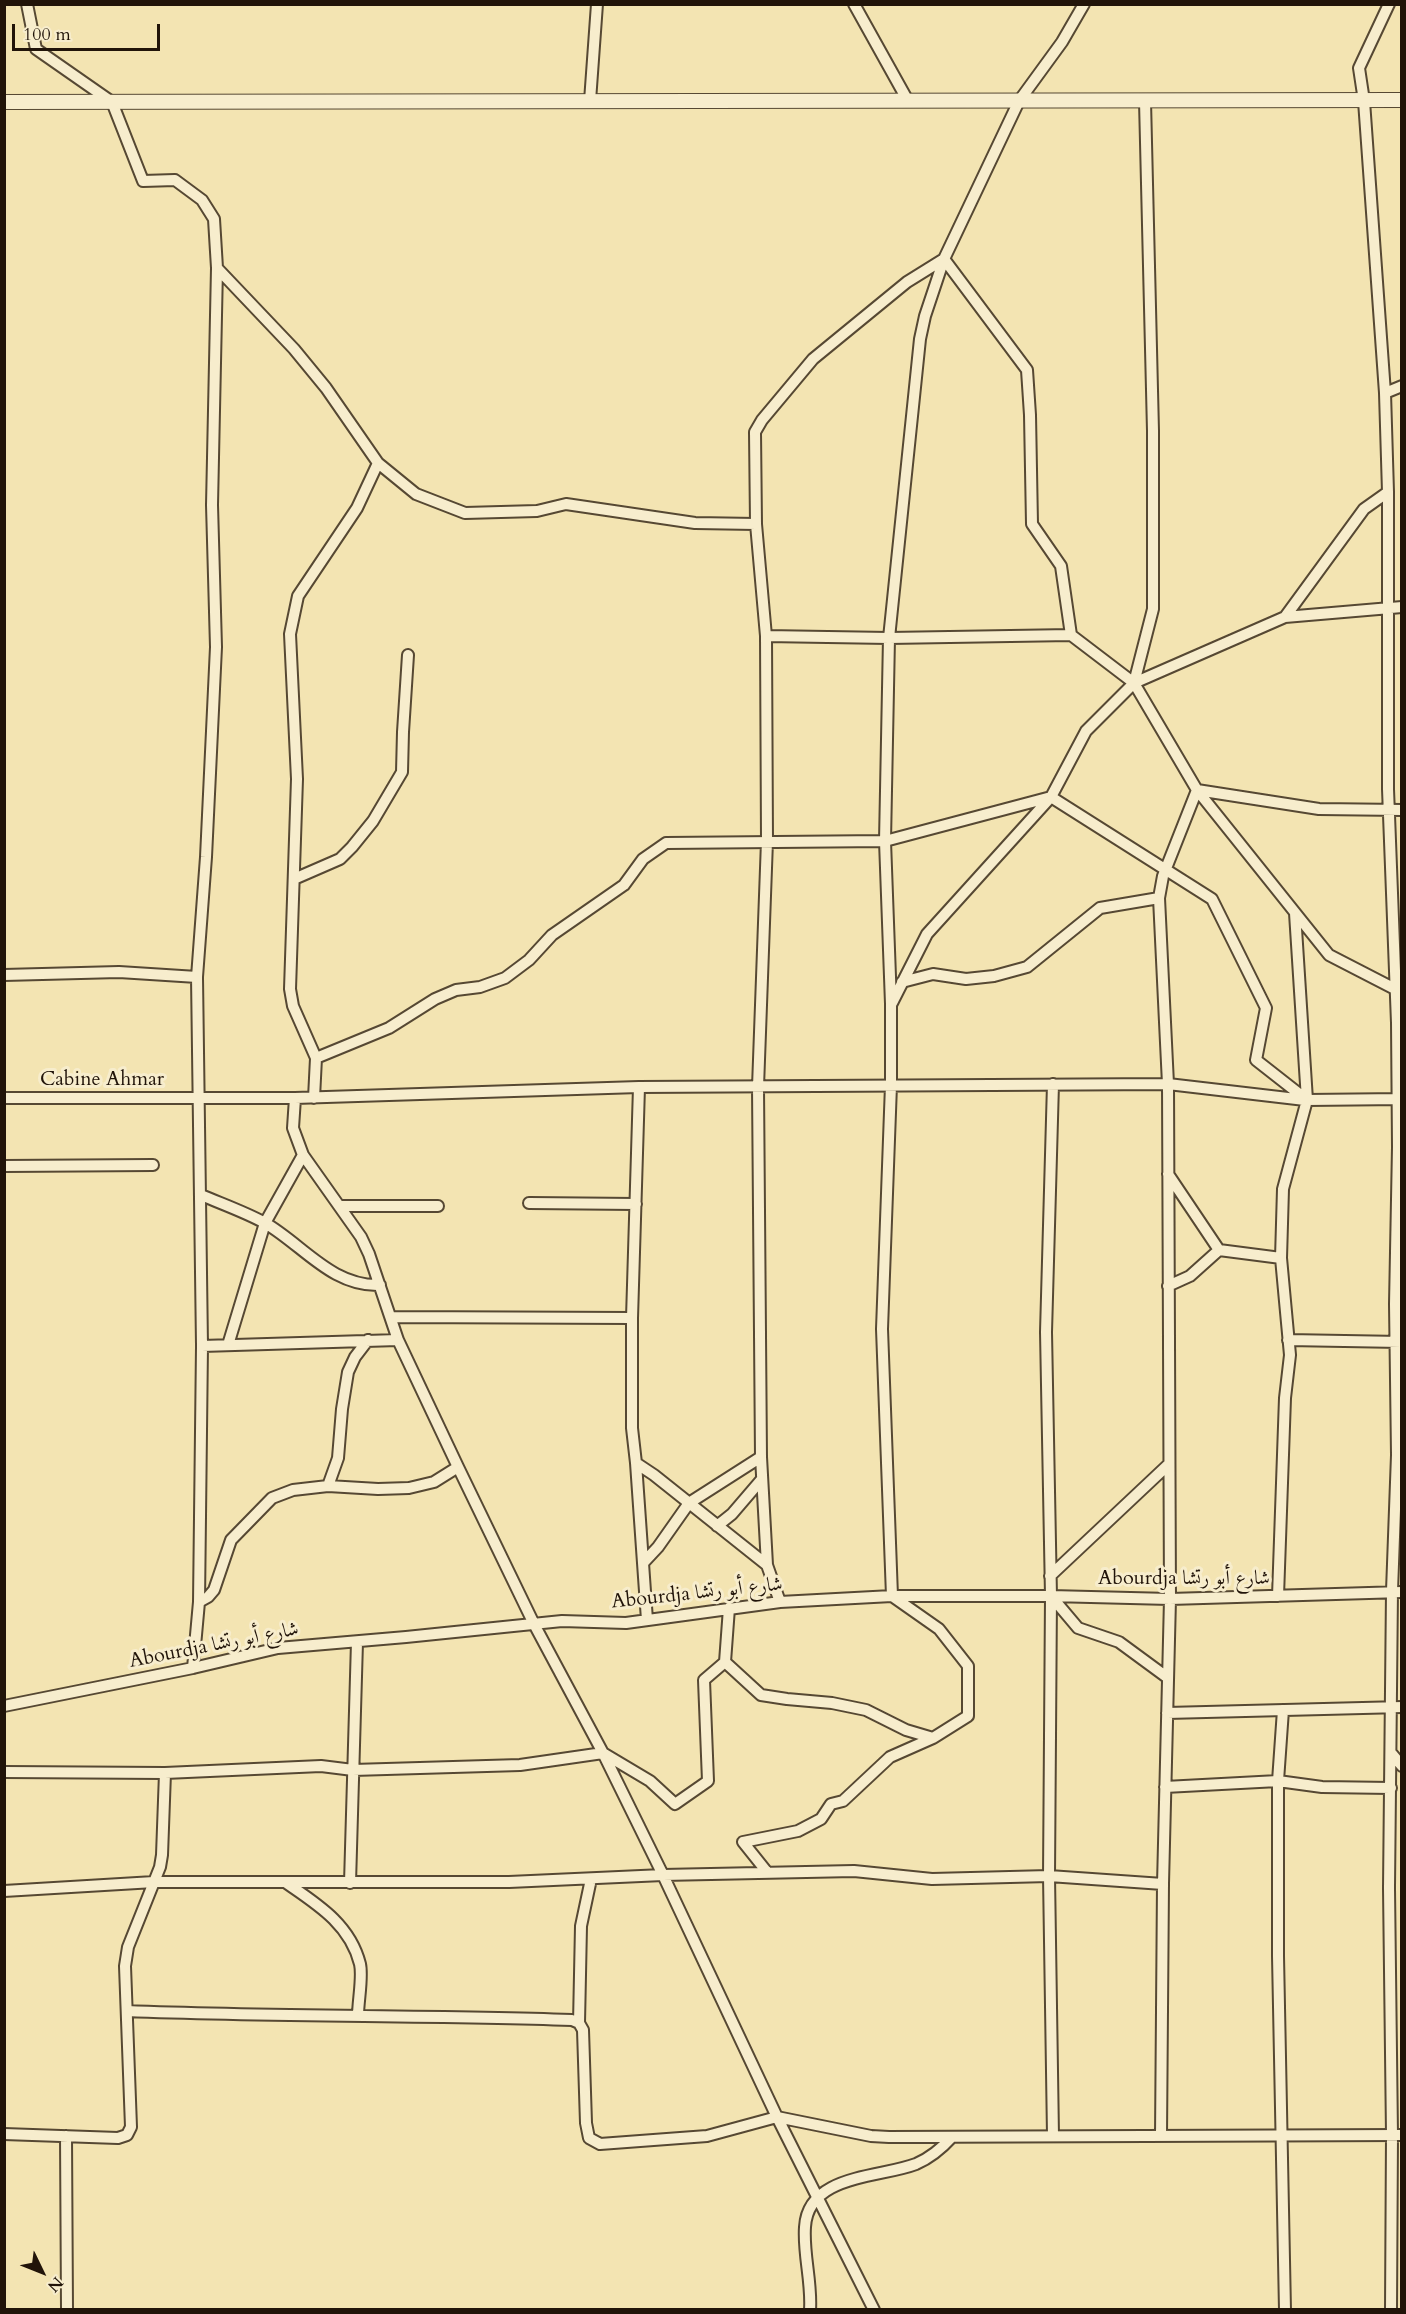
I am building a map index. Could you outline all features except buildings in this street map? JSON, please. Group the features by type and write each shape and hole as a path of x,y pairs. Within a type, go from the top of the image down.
{"street":[{"path":"27,4 36,49 112,102 143,181 175,180 202,200 214,219 217,268 212,505 216,647 206,857 197,977 202,1346 199,1602 193,1668"},
{"path":"590,102 597,4"},
{"path":"854,4 908,101"},
{"path":"767,1872 743,1842 798,1831 821,1819 831,1804 843,1801 890,1757 933,1738 968,1716 968,1666 939,1629 892,1596 882,1329 891,1085 891,1004 885,841 889,638 920,339 925,316 944,259 1018,101 1062,42 1084,4"},
{"path":"1389,4 1359,68 1364,100 1384,393 1388,492 1389,810 1398,990 1400,1099 1397,1707 1392,1754 1389,1888 1397,2135 1391,2310"},
{"path":"4,102 1401,100"},
{"path":"1134,683 1153,609 1153,431 1145,101"},
{"path":"780,1602 767,1565 761,1457 758,1087 767,841 766,636 756,524 755,432 762,420 813,359 907,282 944,259"},
{"path":"944,259 1027,370 1032,524 1061,566 1071,635"},
{"path":"217,268 294,349 326,388 378,463 416,494 465,513 537,511 566,504 695,523 756,524"},
{"path":"1384,393 1401,386"},
{"path":"314,1098 316,1058 293,1006 290,988 297,779 290,634 298,596 357,508 378,463"},
{"path":"1285,617 1364,509 1388,492"},
{"path":"891,1004 927,934 1051,797 1086,731 1134,683 1285,617 1401,607"},
{"path":"766,636 889,638 1071,635 1134,683 1197,790 1329,955 1398,990"},
{"path":"294,879 339,859 352,848 373,821 402,772 408,655"},
{"path":"1197,790 1319,809 1401,810"},
{"path":"1161,2136 1162,1884 1170,1599 1168,1084 1159,898 1166,870 1197,790"},
{"path":"316,1058 389,1028 435,999 456,990 480,987 505,978 529,960 552,935 624,885 643,859 666,843 885,841 1051,797 1212,899 1266,1008 1256,1060 1307,1100"},
{"path":"1389,810 1401,800"},
{"path":"902,982 933,974 966,979 994,976 1027,967 1100,909 1159,898"},
{"path":"1278,1596 1285,1398 1290,1355 1281,1258 1283,1189 1307,1100 1294,913"},
{"path":"4,975 118,972 197,977"},
{"path":"1053,1084 1046,1332 1051,1596 1049,1876 1053,2136"},
{"name":"Cabine Ahmar","path":"4,1098 314,1098 639,1087 1168,1084 1307,1100 1400,1099"},
{"path":"639,1087 632,1318 632,1428 647,1620"},
{"path":"294,1098 293,1128 303,1155 361,1237 392,1317 398,1340 458,1467 534,1624 603,1753 777,2117 874,2310"},
{"path":"228,1345 265,1223 303,1155"},
{"path":"4,1166 153,1165"},
{"path":"1168,1174 1219,1250 1281,1258"},
{"path":"201,1195 265,1223 332,1272 358,1285 380,1285"},
{"path":"529,1203 636,1204"},
{"path":"340,1206 438,1206"},
{"path":"1168,1286 1190,1276 1219,1250"},
{"path":"392,1317 632,1318"},
{"path":"328,1486 338,1458 348,1372 354,1357 368,1340"},
{"path":"202,1346 398,1340"},
{"path":"1288,1340 1399,1342"},
{"path":"644,1562 658,1547 689,1503 761,1457"},
{"path":"636,1463 767,1565"},
{"path":"1050,1576 1169,1464"},
{"path":"199,1602 214,1590 231,1540 272,1498 293,1490 328,1486 409,1488 434,1482 458,1467"},
{"path":"717,1526 732,1514 762,1479"},
{"name":"Abourdja شارع أبو رتشا","path":"4,1706 193,1668 278,1648 562,1621 626,1623 780,1602 892,1596 1170,1599 1396,1592"},
{"path":"1051,1596 1078,1628 1119,1642 1168,1678"},
{"path":"4,1772 165,1773 321,1766 353,1770 520,1765 603,1753 650,1780 675,1804 708,1781 704,1680 725,1662 729,1608"},
{"path":"350,1883 357,1642"},
{"path":"725,1662 760,1695 832,1702 866,1710 906,1730 933,1738"},
{"path":"1167,1713 1397,1707"},
{"path":"1282,1710 1278,1781 1280,2135 1285,2310"},
{"path":"1392,1754 1401,1766"},
{"path":"4,2134 118,2138 127,2134 131,2127 124,1966 128,1947 154,1882 162,1855 165,1773"},
{"path":"1165,1787 1278,1781 1322,1787 1391,1788"},
{"path":"4,1891 154,1882 509,1882 663,1875 854,1871 932,1879 1049,1876 1162,1884"},
{"path":"591,1879 581,1926 579,2023 583,2030 586,2123 589,2138 600,2144 707,2136 777,2117 871,2136 1397,2135"},
{"path":"285,1882 315,1903 345,1929 360,1965 358,2016"},
{"path":"127,2011 223,2015 478,2017 572,2020 579,2023"},
{"path":"66,2136 67,2310"},
{"path":"810,2310 805,2226 810,2208 818,2199 842,2182 915,2164 931,2156 952,2137"}]}
